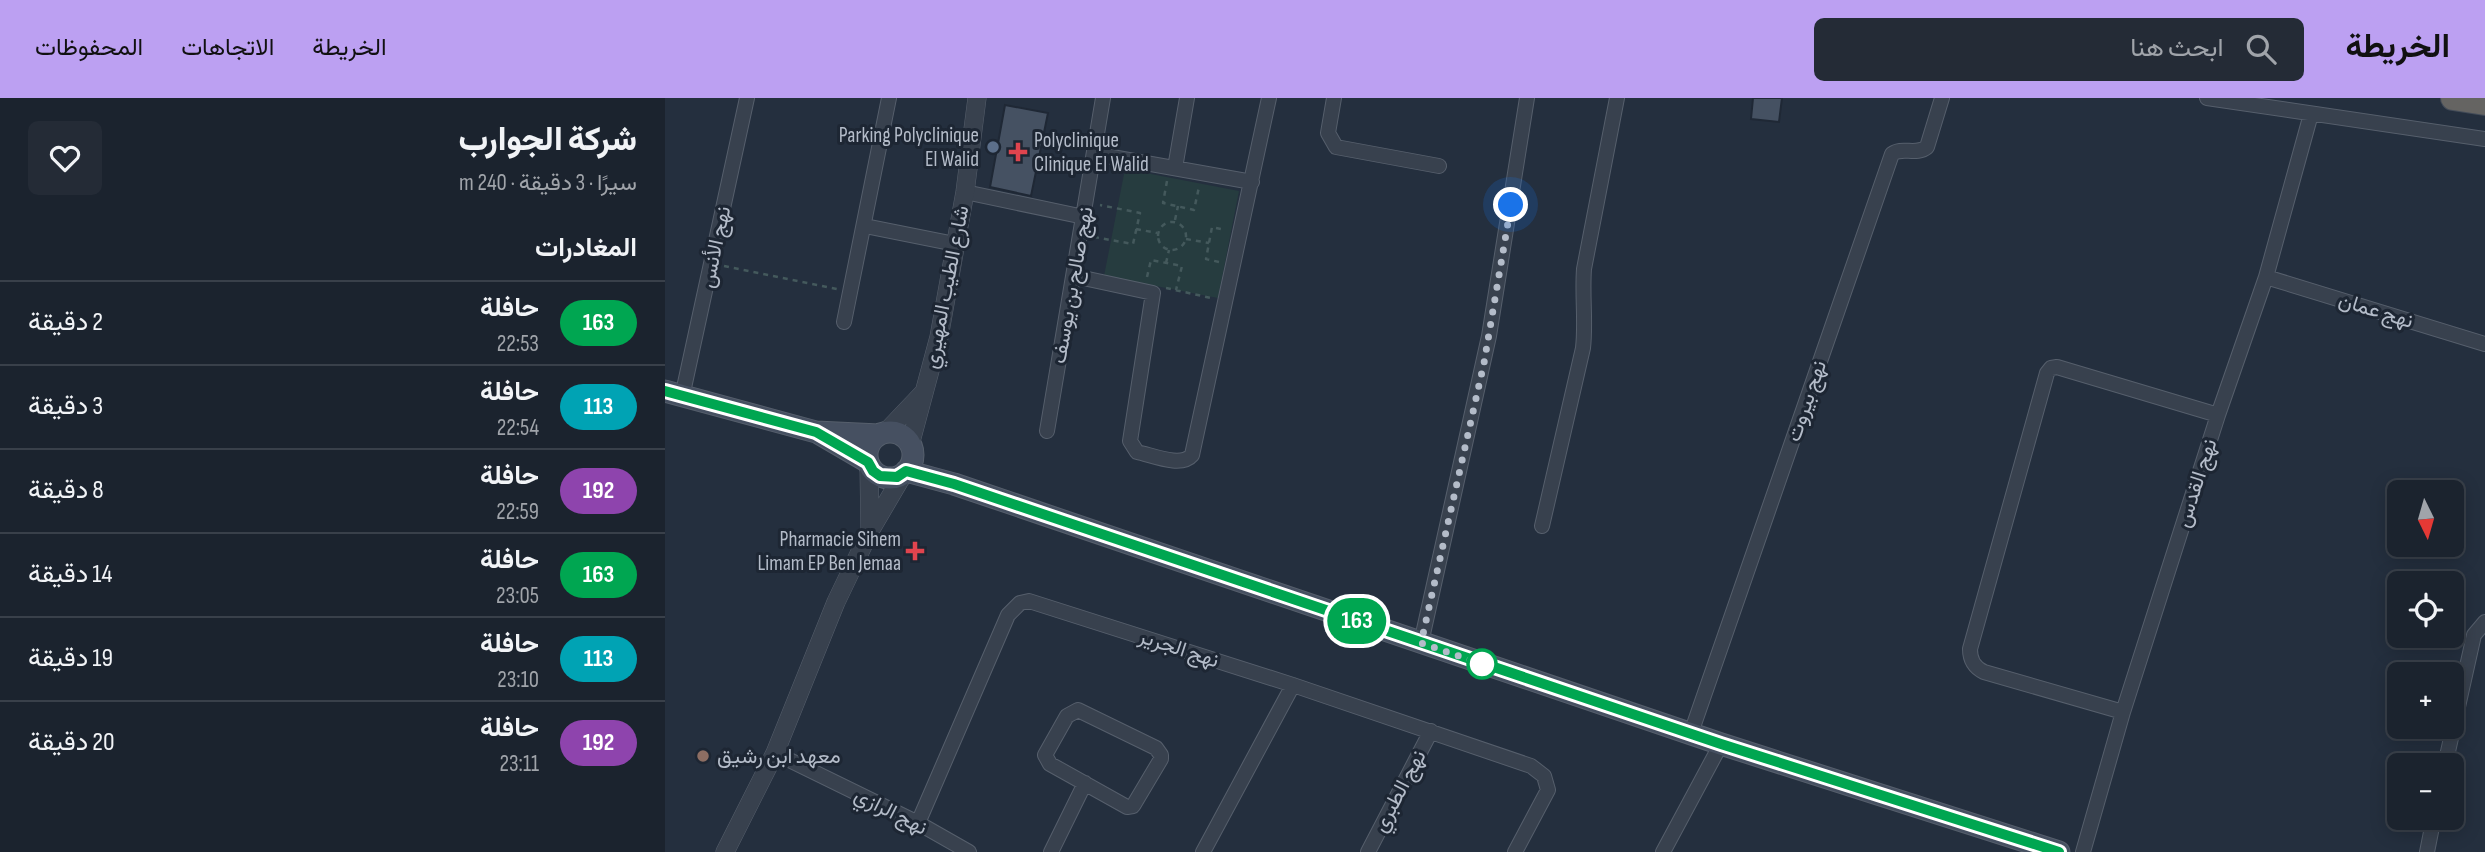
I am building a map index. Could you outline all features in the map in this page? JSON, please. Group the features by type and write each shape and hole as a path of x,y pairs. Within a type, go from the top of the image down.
{"highway":[{"path":"2453,98 2485,103"}],"main road":[{"path":"673,394 816,432 898,434 954,484"},
{"path":"816,432 868,463 880,476 888,478 905,472 954,484 1721,744 2059,852"},
{"path":"868,463 869,444 882,434"},
{"path":"905,472 912,461 911,447"}],"street":[{"name":"نهج الأنس","path":"673,394 711,263 747,98"},
{"path":"844,322 890,98"},
{"name":"شارع الطيب المهيري","path":"911,447 939,337 965,192 978,98"},
{"name":"نهج صالح بن يوسف","path":"1047,431 1103,98"},
{"path":"1173,168 1187,98"},
{"path":"1074,276 1149,292 1130,441 1137,452 1180,461 1188,460 1192,455 1269,98"},
{"path":"1334,98 1328,133 1336,147 1439,166"},
{"path":"1421,643 1489,336 1527,98"},
{"path":"1542,526 1583,348 1586,327 1584,269 1617,98"},
{"name":"نهج بيروت","path":"1691,733 1892,154 1899,150 1920,152 1927,147 1942,98"},
{"path":"2207,98 2485,139"},
{"name":"نهج القدس","path":"2083,852 2123,712 2218,415 2266,276 2311,114"},
{"path":"1095,154 1252,182"},
{"path":"965,192 1086,210"},
{"path":"865,226 955,244"},
{"name":"نهج عمان","path":"2266,276 2485,344"},
{"path":"2123,712 1983,672 1973,664 1970,657 2047,373 2051,368 2057,367 2218,415"},
{"name":"شارع الطيب المهيري","path":"882,434 924,392"},
{"path":"868,463 870,531"},
{"path":"729,850 775,753 836,602 870,531 905,472"},
{"name":"نهج الجرير","path":"918,823 1008,615 1020,603 1029,601 1431,731 1539,771 1548,783 1546,797 1515,852"},
{"path":"2448,753 2473,635 2485,622"},
{"path":"1203,852 1293,685"},
{"path":"1078,710 1156,748 1161,755 1135,804 1130,807 1085,783 1050,764 1045,755 1067,716 1074,711 1078,710"},
{"name":"نهج الطبري","path":"1367,852 1431,731"},
{"path":"1663,852 1721,744"},
{"name":"نهج الرازي","path":"775,753 918,823 969,852"},
{"path":"1051,852 1085,783"},
{"path":"2427,852 2431,830"}],"path":[{"path":"1173,168 1163,203 1194,210 1202,173"},
{"path":"1175,222 1178,206"},
{"path":"1081,234 1133,244 1140,213 1086,210"},
{"path":"1175,222 1184,228 1186,239 1179,248 1169,250 1159,244 1157,233 1164,224 1175,222"},
{"path":"1232,264 1206,259 1212,227 1239,233"},
{"path":"1136,229 1157,233"},
{"path":"1186,239 1209,243"},
{"path":"1166,263 1169,250"},
{"path":"1176,290 1182,266 1151,260 1149,292 1161,287 1224,300"},
{"path":"711,263 851,292"}],"green space":[{"path":"1125,169 1239,191 1218,298 1104,276"}],"building":[{"path":"1753,98 1782,98 1779,122 1751,119"},
{"name":"Polyclinique Clinique El Walid","path":"1005,105 1048,113 1031,196 990,187"}],"bus line":[{"name":"163","path":"665,391 816,432 868,462 880,476 897,477 906,471 954,484 1721,744 2059,852"}],"place":[{"name":"Parking Polyclinique El Walid","path":"993,147"},
{"name":"Polyclinique Clinique El Walid","path":"1018,152"},
{"name":"Pharmacie Sihem Limam EP Ben Jemaa","path":"915,551"},
{"name":"معهد ابن رشيق","path":"703,756"}],"route":[{"path":"1482,664 1421,643 1484,363 1511,205"}]}
